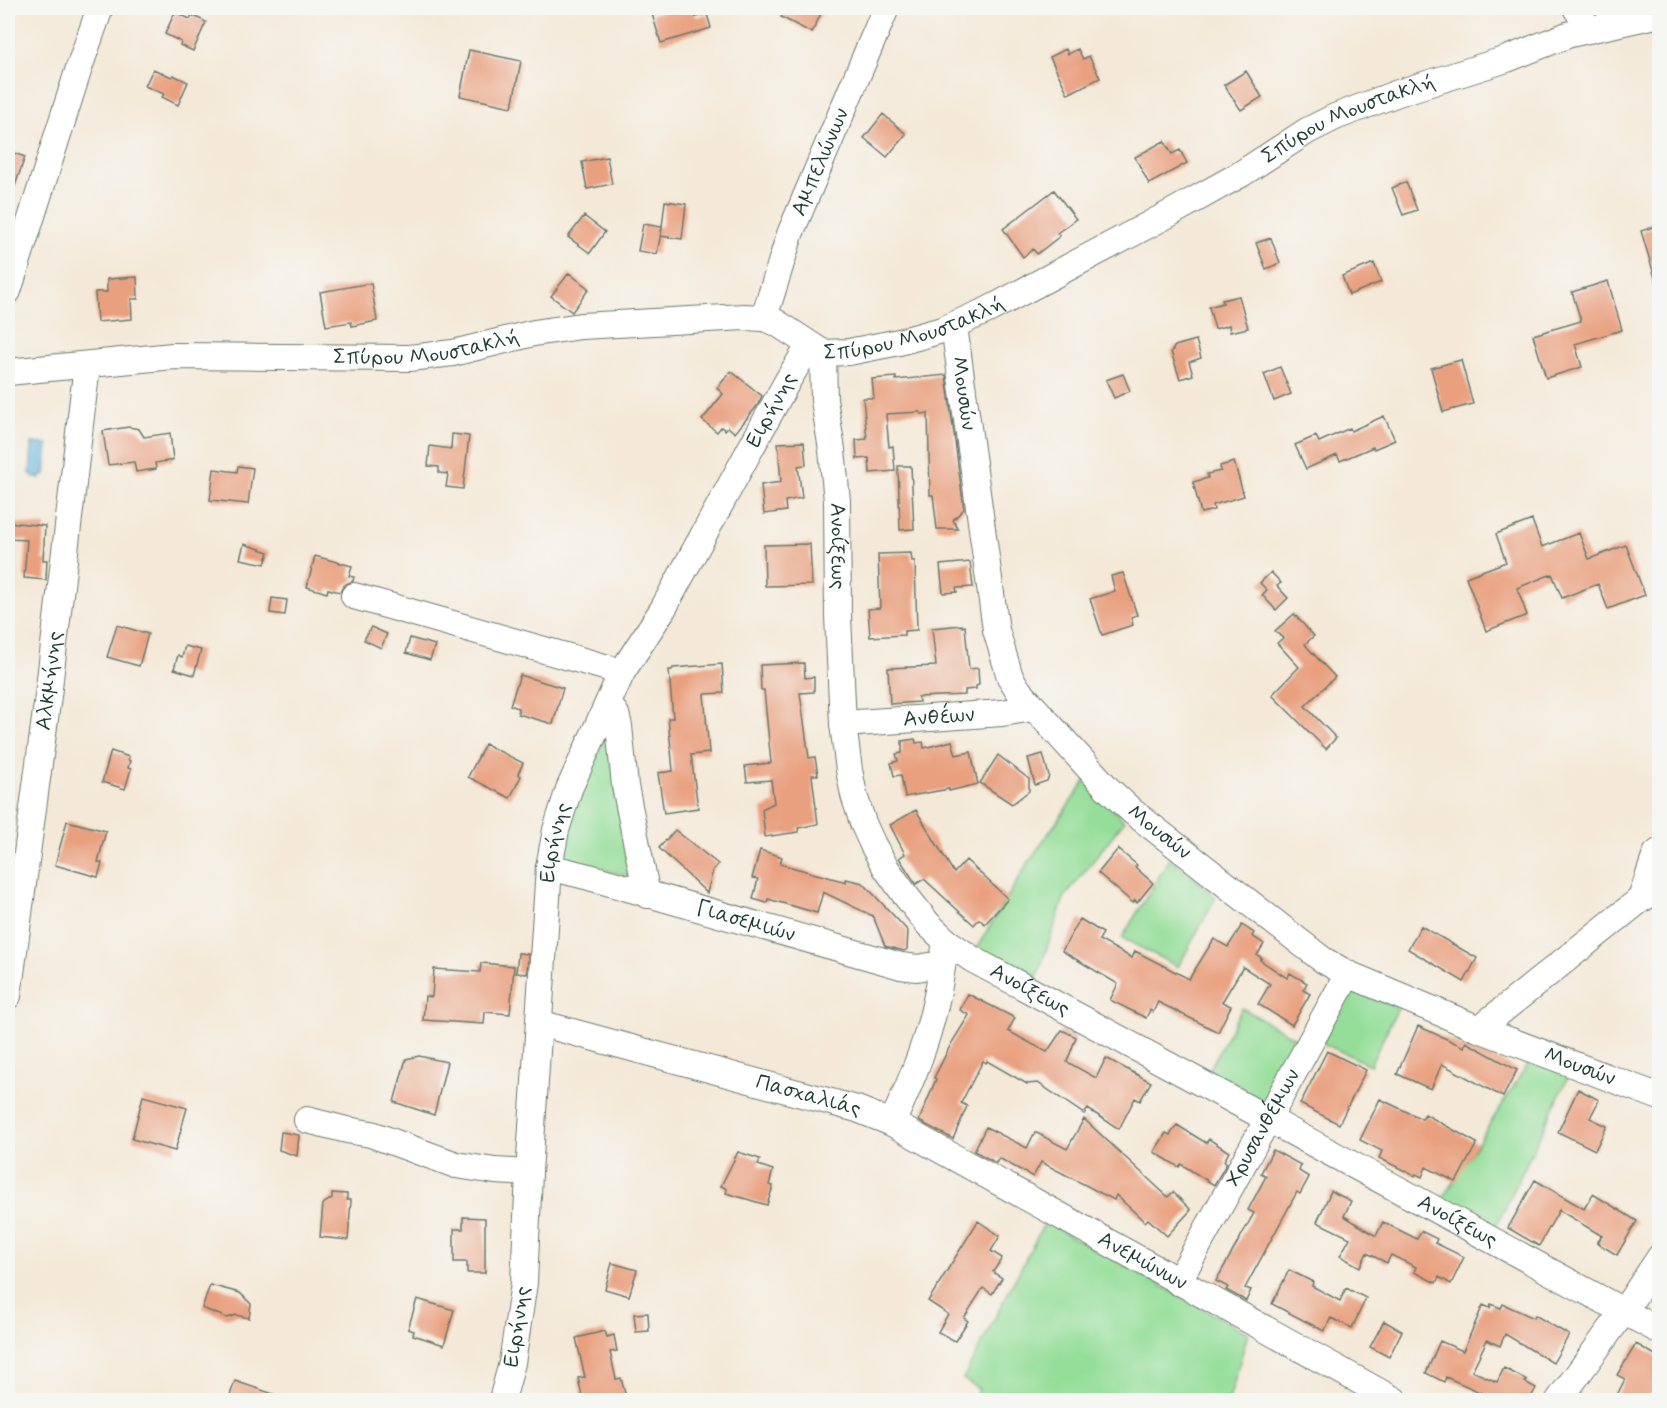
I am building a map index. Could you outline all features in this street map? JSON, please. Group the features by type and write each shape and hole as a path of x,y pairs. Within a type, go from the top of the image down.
{"street":[{"path":"8,291 100,8"},
{"name":"Αμπελώνων","path":"764,318 790,234 886,8"},
{"name":"Σπύρου Μουστακλή","path":"8,372 173,356 409,358 467,350 534,333 581,326 647,321 764,318 782,325 816,349 849,352 899,342 954,326 1047,279 1241,174 1307,131 1335,117 1398,93 1472,71 1558,38 1582,18 1659,14"},
{"name":"Μουσών","path":"954,326 996,630 1010,676 1033,708 1107,788 1133,812 1314,954 1348,974 1479,1029 1659,1097"},
{"name":"Ειρήνης","path":"502,1401 512,1363 524,1283 549,867 556,830 569,789 622,672 663,609 788,380 816,349"},
{"name":"Ανοίξεως","path":"816,349 832,450 837,501 838,616 843,724 854,795 873,845 906,896 928,924 944,952 972,959 1659,1331"},
{"name":"Αλκμήνης","path":"8,996 48,696 87,365"},
{"path":"354,596 622,672"},
{"path":"608,704 616,714 619,726 627,793 646,895"},
{"name":"Ανθέων","path":"843,724 1002,713 1033,708"},
{"path":"1479,1029 1650,895 1656,854 1659,851"},
{"name":"Γιασεμιών","path":"549,867 901,966 917,968 944,952"},
{"path":"892,1123 918,1064 937,996 944,952"},
{"name":"Χρυσανθέμων","path":"1178,1282 1348,974"},
{"name":"Πασχαλιάς","path":"539,1023 857,1108 892,1123"},
{"path":"307,1120 371,1134 456,1165 529,1173"},
{"name":"Ανεμώνων","path":"892,1123 1394,1401"},
{"path":"1559,1401 1624,1311 1659,1257"}],"green space":[{"path":"609,730 630,876 566,860 564,856 568,816"},
{"path":"1086,780 1124,821 1064,898 1035,983 976,949 1030,860"},
{"path":"1170,858 1216,897 1178,967 1122,938"},
{"path":"1348,988 1398,1008 1370,1065 1322,1043"},
{"path":"1242,1008 1302,1042 1266,1107 1207,1074"},
{"path":"1531,1059 1569,1075 1495,1229 1442,1200"},
{"path":"1045,1222 1248,1333 1229,1400 973,1400 979,1389 963,1379"}],"water":[{"path":"32,443 48,444 45,475 41,475 41,478 30,474"}],"building":[{"path":"673,8 693,8 696,17 707,14 711,28 661,43 652,14"},
{"path":"786,8 815,8 822,11 812,33 781,17"},
{"path":"175,12 190,19 192,15 206,22 193,51 165,34"},
{"path":"1066,49 1068,54 1078,49 1083,59 1089,56 1100,78 1068,94 1050,57"},
{"path":"469,50 521,61 512,107 460,96"},
{"path":"153,69 188,82 178,105 162,97 164,94 145,86"},
{"path":"1246,71 1262,97 1241,110 1224,85"},
{"path":"883,114 906,134 887,157 864,138"},
{"path":"1164,141 1172,154 1180,150 1187,163 1149,184 1135,157"},
{"path":"8,151 25,157 10,200 8,200"},
{"path":"607,157 612,184 587,189 582,162"},
{"path":"1406,182 1417,210 1403,215 1392,188"},
{"path":"1054,190 1076,219 1057,233 1060,236 1037,254 1033,249 1023,257 1003,229"},
{"path":"665,201 686,204 682,239 661,236"},
{"path":"584,216 605,232 590,253 568,237"},
{"path":"643,224 662,227 657,254 638,251"},
{"path":"1659,225 1659,280 1656,281 1641,231"},
{"path":"1271,238 1280,263 1266,269 1256,243"},
{"path":"1374,263 1381,282 1349,295 1342,276"},
{"path":"569,273 589,289 572,312 551,296"},
{"path":"137,277 138,299 131,299 132,319 97,322 95,292 107,292 107,279"},
{"path":"1608,281 1622,330 1575,344 1582,367 1546,378 1533,335 1581,321 1572,292"},
{"path":"371,283 377,321 352,326 351,322 326,326 320,292"},
{"path":"1239,296 1248,328 1230,332 1229,325 1215,329 1209,307 1223,303 1222,300"},
{"path":"1196,340 1201,358 1189,362 1193,375 1180,379 1171,352 1175,346"},
{"path":"1461,360 1473,404 1443,412 1431,368"},
{"path":"1280,367 1291,394 1274,401 1264,374"},
{"path":"731,371 762,396 757,406 735,433 728,427 725,430 721,427 717,432 702,420 723,394 717,388"},
{"path":"1123,374 1130,391 1114,398 1106,380"},
{"path":"946,375 964,509 953,520 958,529 937,529 933,495 930,495 928,413 886,414 889,447 893,446 895,471 870,473 869,458 857,459 856,440 867,439 863,398 874,398 872,379 896,377 896,380"},
{"path":"1384,416 1395,440 1340,461 1337,455 1306,469 1295,445 1316,436 1319,442"},
{"path":"129,427 139,429 144,437 170,433 173,460 155,463 156,469 136,472 134,462 108,465 103,431"},
{"path":"452,434 469,436 463,489 446,487 448,474 439,473 439,467 428,466 430,446 451,449"},
{"path":"804,442 806,465 798,466 802,498 785,501 786,511 764,514 761,485 781,482 778,443"},
{"path":"1234,462 1244,496 1213,505 1214,510 1201,513 1193,482 1208,478 1207,474 1221,471 1220,466"},
{"path":"238,466 253,468 248,504 210,500 214,469 237,472"},
{"path":"898,466 911,466 914,529 900,530"},
{"path":"1532,520 1542,547 1579,533 1589,559 1626,545 1645,595 1608,609 1598,584 1562,598 1552,574 1517,588 1527,615 1486,631 1466,577 1506,562 1496,534"},
{"path":"8,522 45,526 43,560 47,560 46,580 24,578 27,540 8,539"},
{"path":"244,544 269,552 265,564 240,559"},
{"path":"810,544 812,585 765,586 764,545"},
{"path":"911,553 912,561 915,561 917,630 904,631 904,635 870,637 868,609 880,608 878,554"},
{"path":"315,556 352,566 349,576 354,577 353,581 344,585 340,592 328,589 327,593 307,587"},
{"path":"970,562 973,587 956,588 957,592 943,593 940,565"},
{"path":"1271,572 1281,583 1277,586 1288,598 1276,610 1262,595 1267,590 1260,583"},
{"path":"1123,573 1137,615 1131,617 1133,625 1102,635 1090,599 1115,591 1111,576"},
{"path":"272,598 287,600 285,615 270,613"},
{"path":"1294,614 1314,636 1305,644 1335,677 1305,706 1336,738 1326,749 1272,695 1299,667 1277,643 1283,638 1275,631"},
{"path":"117,625 148,634 139,666 107,657"},
{"path":"962,625 962,627 965,626 969,669 978,668 979,685 976,689 965,690 965,695 918,697 919,702 890,704 888,668 936,666 932,628"},
{"path":"371,627 387,634 381,648 364,640"},
{"path":"410,638 435,645 430,660 406,653"},
{"path":"185,646 201,650 194,675 174,669 178,655 182,657"},
{"path":"804,663 805,678 814,677 814,692 800,693 809,758 815,757 818,775 812,775 818,824 798,828 799,832 765,837 762,809 774,803 771,780 747,782 745,766 771,763 760,665"},
{"path":"722,664 724,693 704,694 709,753 691,755 698,808 664,813 658,773 673,771 668,718 673,718 669,670"},
{"path":"520,675 563,688 553,724 518,714 518,708 510,705"},
{"path":"915,739 916,743 923,742 924,748 952,741 956,755 971,752 978,784 949,791 949,789 905,797 901,775 894,776 891,763 898,761 896,754 902,753 902,741"},
{"path":"485,744 523,763 518,774 521,776 510,798 468,777"},
{"path":"111,751 129,757 128,768 131,769 125,789 102,782"},
{"path":"1043,754 1049,776 1047,781 1035,785 1028,758"},
{"path":"998,755 1029,779 1029,791 1012,804 980,783"},
{"path":"916,810 954,873 966,860 1008,899 985,924 979,919 974,925 924,879 916,884 899,858 905,854 890,825"},
{"path":"67,821 106,831 98,862 102,863 98,877 55,865"},
{"path":"675,830 718,864 713,870 707,893 659,848"},
{"path":"1118,849 1153,883 1137,903 1135,900 1133,903 1098,873"},
{"path":"760,850 782,857 780,864 846,882 846,879 863,883 908,931 907,949 904,951 885,946 873,916 823,892 817,913 768,899 767,903 753,899 758,879 752,878"},
{"path":"1080,919 1103,933 1099,940 1132,958 1135,951 1189,979 1214,939 1228,947 1242,925 1264,944 1257,955 1262,958 1260,960 1287,978 1290,973 1307,983 1303,990 1310,994 1292,1025 1258,1004 1270,984 1243,967 1222,1002 1231,1006 1218,1032 1158,1002 1153,1012 1150,1010 1146,1018 1110,1000 1118,984 1062,951"},
{"path":"1421,926 1477,958 1464,982 1408,949"},
{"path":"518,953 528,954 527,974 516,973"},
{"path":"481,963 514,966 510,1014 485,1012 484,1024 423,1020 425,996 432,997 434,969 480,972"},
{"path":"968,994 1015,1018 1008,1031 1047,1052 1062,1030 1076,1037 1067,1062 1096,1078 1106,1058 1151,1082 1140,1101 1135,1098 1119,1129 1088,1109 1084,1114 1038,1083 1027,1084 987,1061 986,1063 983,1061 961,1103 967,1106 953,1139 919,1121 936,1079 934,1078 969,1015 960,1010"},
{"path":"1418,1026 1464,1047 1466,1042 1517,1070 1503,1097 1442,1064 1431,1089 1397,1074"},
{"path":"1327,1051 1366,1070 1339,1124 1300,1104"},
{"path":"419,1056 447,1062 434,1115 394,1102 406,1059"},
{"path":"1578,1089 1599,1100 1590,1118 1607,1126 1595,1150 1558,1132"},
{"path":"143,1096 187,1108 175,1151 132,1139"},
{"path":"1380,1099 1422,1119 1425,1114 1477,1143 1456,1182 1426,1167 1422,1177 1416,1174 1415,1176 1379,1158 1382,1151 1360,1140"},
{"path":"1084,1119 1168,1197 1173,1192 1191,1210 1167,1236 1148,1219 1145,1222 1116,1195 1114,1200 1041,1162 1033,1177 999,1158 996,1163 974,1151 986,1127 1027,1148 1035,1132 1067,1149"},
{"path":"1177,1125 1206,1143 1209,1139 1229,1152 1224,1161 1227,1163 1214,1185 1181,1164 1179,1167 1154,1152 1166,1133 1170,1135"},
{"path":"281,1132 299,1135 297,1156 279,1150"},
{"path":"1273,1150 1301,1165 1299,1171 1309,1177 1300,1194 1297,1192 1245,1288 1251,1290 1246,1301 1226,1290 1228,1287 1216,1281 1254,1213 1248,1210 1266,1176 1261,1173"},
{"path":"738,1152 760,1159 758,1165 773,1170 769,1185 773,1186 767,1205 726,1193 727,1189 721,1186"},
{"path":"1535,1180 1584,1209 1593,1194 1637,1221 1617,1255 1597,1243 1602,1236 1559,1210 1539,1246 1508,1228"},
{"path":"1331,1191 1351,1201 1344,1216 1376,1236 1383,1222 1417,1239 1421,1231 1437,1239 1435,1243 1464,1257 1451,1284 1439,1277 1436,1283 1414,1272 1416,1267 1391,1255 1387,1263 1367,1253 1360,1267 1340,1256 1350,1238 1317,1222"},
{"path":"332,1193 347,1194 347,1200 351,1200 348,1240 320,1237 323,1204 332,1198"},
{"path":"463,1217 485,1218 485,1273 467,1273 467,1262 454,1262 454,1229 463,1229"},
{"path":"978,1221 1000,1236 991,1251 1002,1258 993,1272 1002,1278 992,1294 983,1288 964,1318 968,1321 955,1341 938,1332 948,1314 928,1301"},
{"path":"612,1263 637,1270 629,1296 605,1289"},
{"path":"1289,1270 1313,1282 1312,1286 1340,1301 1346,1288 1366,1298 1352,1328 1331,1318 1324,1331 1272,1304"},
{"path":"210,1285 240,1293 251,1304 249,1318 236,1315 227,1318 202,1308"},
{"path":"417,1299 454,1310 444,1345 413,1335 414,1331 408,1329"},
{"path":"1491,1304 1501,1308 1503,1304 1534,1318 1535,1315 1569,1335 1553,1363 1505,1334 1500,1346 1487,1340 1472,1371 1497,1382 1504,1368 1527,1380 1525,1382 1536,1388 1529,1401 1487,1401 1489,1396 1446,1377 1444,1382 1426,1373 1440,1341 1463,1351 1483,1305 1490,1308"},
{"path":"648,1313 649,1331 636,1332 634,1314"},
{"path":"1384,1321 1402,1331 1389,1357 1370,1347"},
{"path":"605,1331 607,1337 614,1335 617,1351 610,1352 616,1379 621,1378 627,1401 583,1401 578,1378 585,1377 576,1338"},
{"path":"1636,1344 1659,1357 1659,1378 1648,1401 1614,1401 1625,1379 1617,1375"},
{"path":"235,1381 285,1398 284,1401 228,1401"}]}
